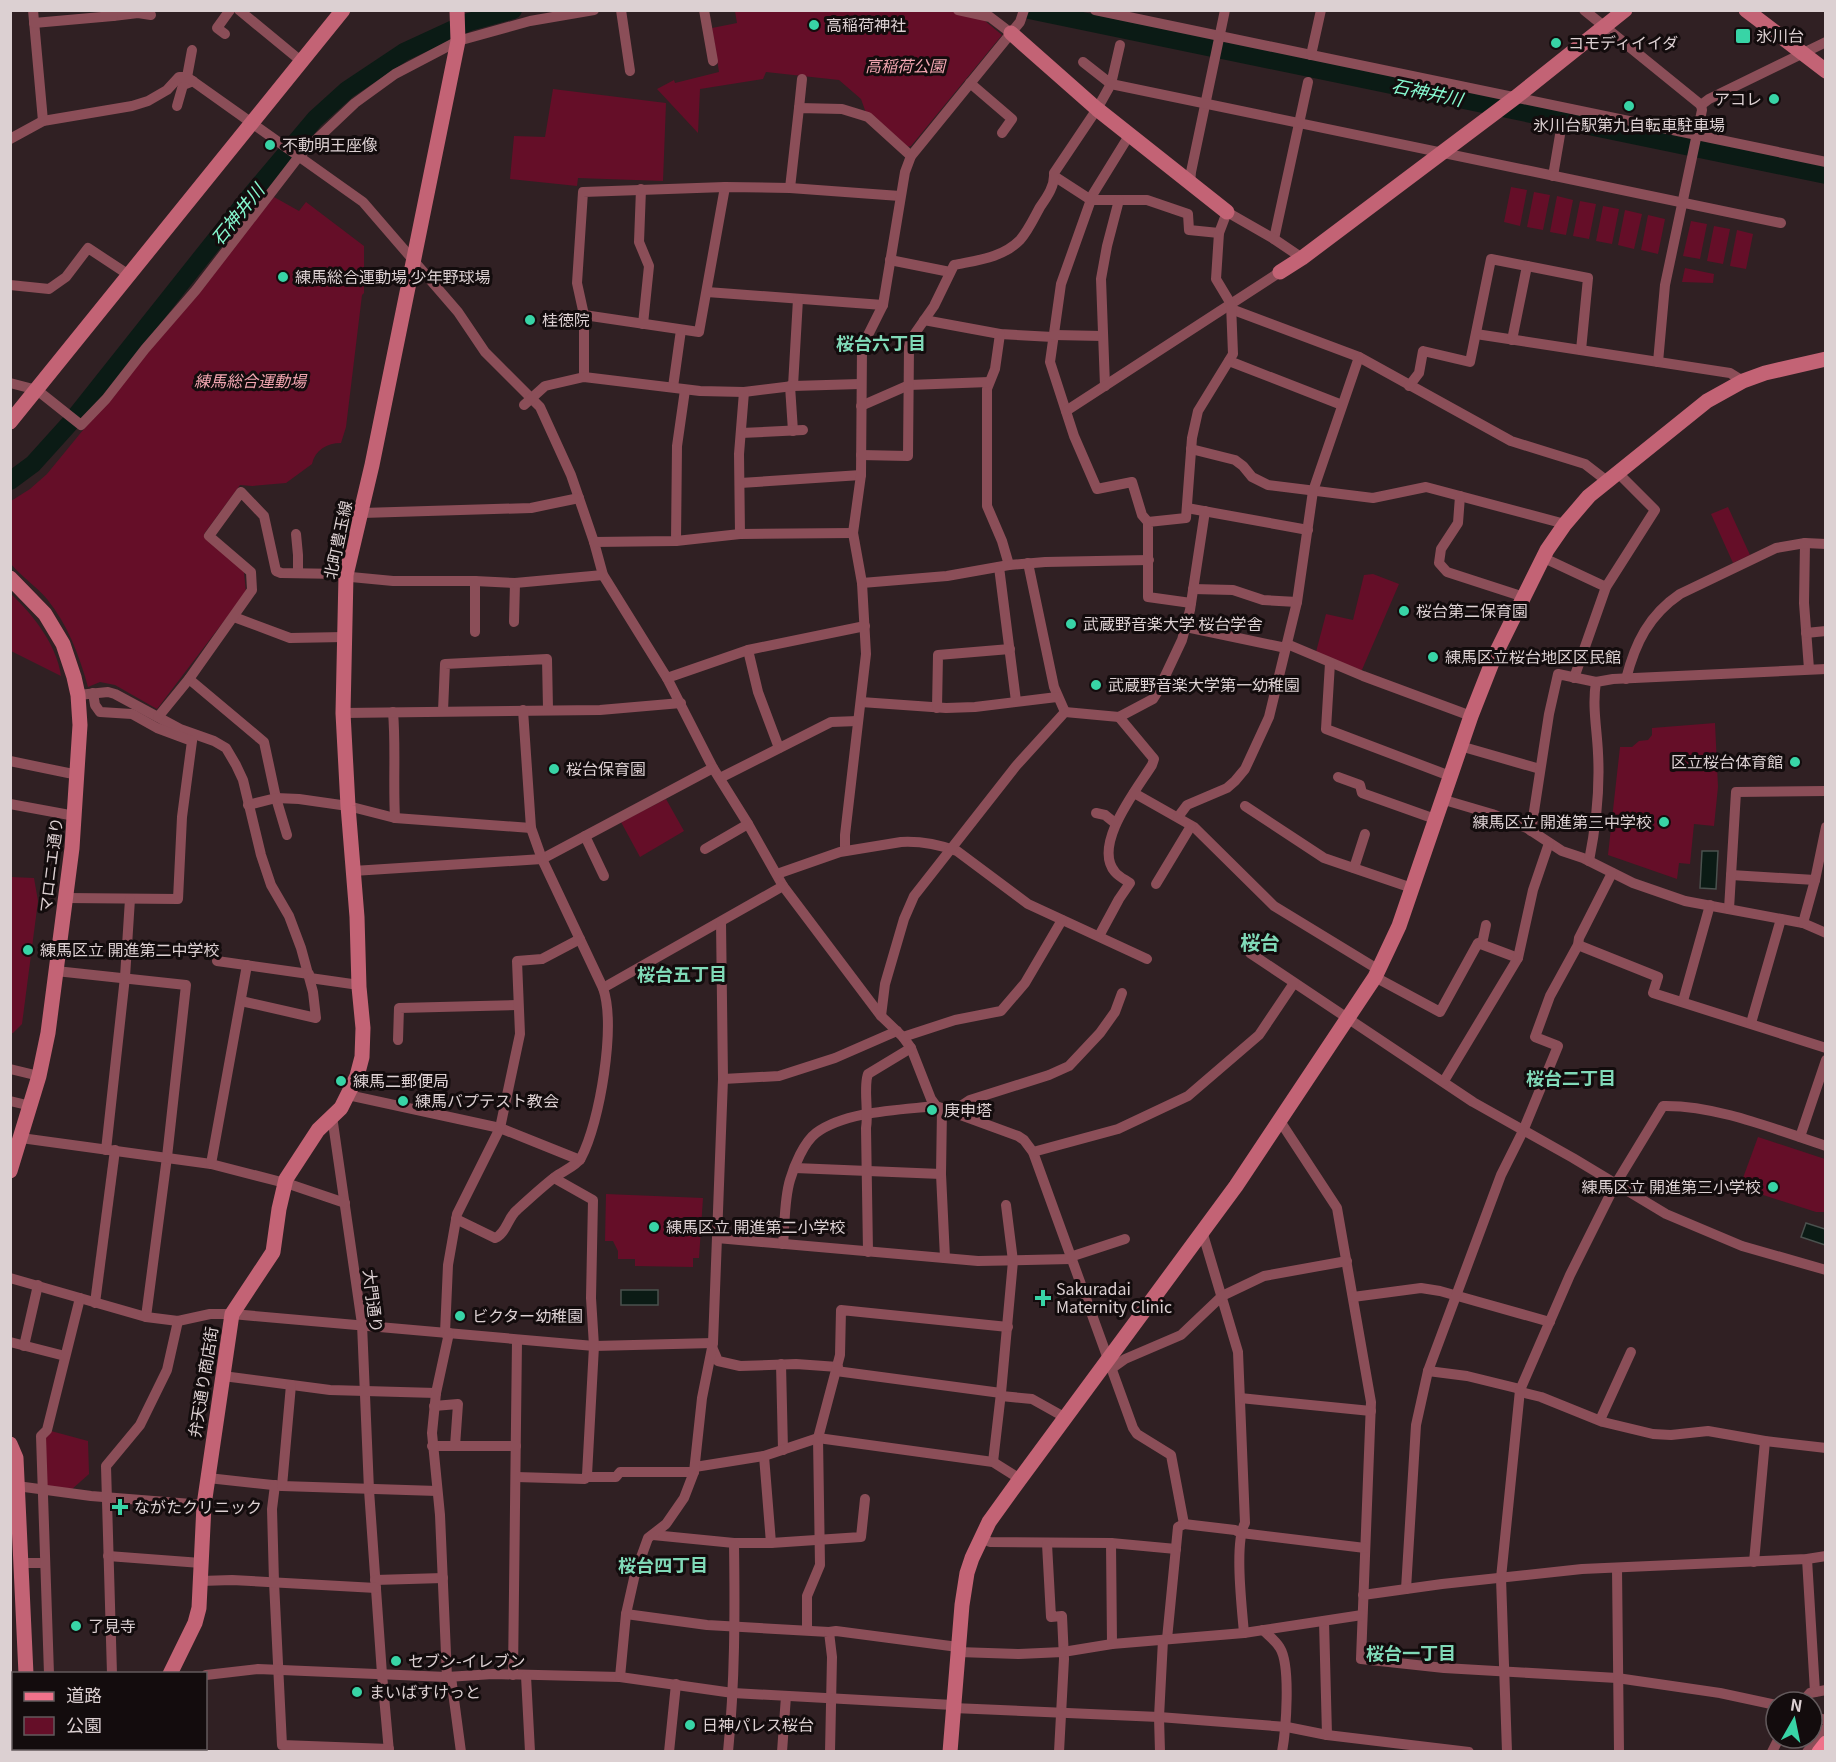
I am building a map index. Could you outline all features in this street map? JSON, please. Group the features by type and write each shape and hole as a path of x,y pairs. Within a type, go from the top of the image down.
{"main road":[{"path":"1819,1752 1826,1743"}],"street":[{"path":"33,10 43,120"},
{"path":"225,34 217,28 230,10"},
{"path":"239,10 302,61"},
{"path":"10,422 343,10"},
{"path":"10,383 37,390 81,425 106,399 196,290 298,154 363,97 395,74 458,40 530,21 594,10"},
{"path":"621,10 630,71"},
{"path":"704,10 713,61"},
{"path":"958,10 990,17 1097,109 1227,212 1302,258"},
{"path":"1095,10 1127,14 1219,38 1826,162"},
{"path":"1190,183 1225,10"},
{"path":"1311,55 1321,10"},
{"path":"1584,10 1701,105 1702,110 1665,285 1658,362"},
{"path":"1066,411 1231,307 1302,258 1516,97 1625,10"},
{"path":"1746,10 1826,71"},
{"name":"北町豊玉線","path":"330,1118 341,1108 357,1076 362,1057 363,1028 344,713 346,575 362,513 458,40 457,11"},
{"path":"34,23 113,13 151,15"},
{"path":"845,851 866,654 862,583 853,532 861,475 862,347 883,305 900,196 911,156 1011,33 1023,14"},
{"path":"1701,105 1826,42"},
{"path":"861,455 908,456 911,339 934,306 954,265 991,258 1021,239 1048,194 1054,173 1111,84 1120,45"},
{"path":"177,106 183,85 190,79 192,50"},
{"path":"1083,62 1111,84 1781,223"},
{"path":"10,139 43,120 142,103 159,96 179,77 190,79 363,202 458,312 485,352 527,401 540,407 571,475 603,575 667,678 716,773 783,886 881,1016 911,1048 931,1099 943,1109 1018,1136 1033,1152 1133,1428 1137,1434 1171,1455 1184,1524"},
{"path":"790,188 801,79"},
{"path":"1274,239 1308,82"},
{"path":"970,83 1012,119 1002,133"},
{"path":"799,108 851,110 868,117 911,156"},
{"path":"1130,134 1091,200 1061,284 1050,362 1074,436 1097,489 1132,482 1142,515 1148,522 1148,597 1191,603"},
{"path":"1553,176 1560,135"},
{"path":"1054,176 1091,200 1147,200 1188,214 1189,231 1219,233"},
{"path":"584,377 584,315 577,283 583,192 725,187 790,188 900,196"},
{"path":"584,315 699,332 725,187"},
{"path":"641,189 639,242 649,266 643,324"},
{"path":"1105,386 1101,279 1119,200"},
{"path":"1148,522 1186,518 1191,449 1198,411 1233,354 1231,307 1216,279 1219,233 1227,212"},
{"path":"10,285 50,289 66,277 88,248 129,275"},
{"path":"1410,386 1419,373 1423,351 1470,362 1491,259 1588,278 1581,350"},
{"path":"890,260 950,272"},
{"path":"1512,340 1527,266"},
{"path":"706,292 883,305"},
{"path":"741,434 798,430 792,386 798,299"},
{"path":"1231,307 1359,357 1511,441 1585,464 1612,477 1655,510 1606,587 1574,678"},
{"path":"924,320 1000,334 1103,336"},
{"path":"673,387 681,330"},
{"path":"1000,334 995,369 987,389 987,506 1002,541 1016,701"},
{"path":"1476,334 1730,373 1743,381"},
{"path":"1178,817 1186,806 1227,788 1245,769 1269,717 1297,602 1313,491 1359,357"},
{"path":"950,1752 962,1605 967,1573 981,1539 1020,1479 1110,1364 1280,1121 1377,974 1389,950 1412,888 1460,746 1495,655 1544,558 1564,524 1589,496 1707,400 1743,381 1765,373 1826,359"},
{"path":"1229,361 1342,405"},
{"path":"527,401 545,386 584,377 686,390 744,392 792,386 860,384"},
{"path":"861,406 909,385 989,382"},
{"path":"675,541 677,446 686,390"},
{"path":"740,534 741,434 744,392"},
{"path":"1191,449 1235,460 1252,477 1268,485 1373,498 1426,487 1564,524"},
{"path":"740,483 861,475"},
{"path":"158,717 189,679 252,590 250,572 209,536 241,492 264,516 276,571 346,575 351,578 393,581 515,583 603,575"},
{"path":"1460,496 1458,524 1441,549 1439,563 1447,572 1524,597"},
{"path":"362,513 531,508 579,498"},
{"path":"1187,508 1308,530"},
{"path":"1065,712 1119,717 1153,699 1186,627 1205,511"},
{"path":"594,542 675,541 740,534 853,532"},
{"path":"296,534 298,573"},
{"path":"1805,543 1804,603 1809,669"},
{"path":"1626,679 1632,657 1651,618 1670,601 1776,549 1805,543 1826,544"},
{"path":"1544,558 1606,587"},
{"path":"862,583 947,576 1028,563 1149,560"},
{"path":"1028,563 1057,696 1065,712"},
{"name":"マロニエ通り","path":"10,578 34,601 54,628 86,694 80,725 75,816 66,898 46,1044 31,1106 10,1171"},
{"path":"475,581 475,632"},
{"path":"514,622 515,583"},
{"path":"1193,589 1233,590 1263,600 1297,602"},
{"path":"234,617 290,638 344,637"},
{"path":"667,678 748,650 865,626"},
{"path":"1186,627 1287,646 1471,716"},
{"path":"1806,633 1826,631"},
{"path":"938,708 938,655 1010,649"},
{"path":"748,650 758,692 779,748"},
{"path":"443,711 445,664 548,659 548,710"},
{"path":"1330,663 1326,729 1450,776"},
{"path":"1531,831 1549,714 1558,674 1596,682 1826,669"},
{"path":"189,679 264,742 276,798 288,835"},
{"path":"1589,861 1595,831 1598,754 1593,699 1596,682"},
{"path":"86,694 108,692 115,694 180,729 214,741 226,748 236,765 243,780 261,855 271,885 289,916 309,976 316,1017 240,1001"},
{"path":"66,898 178,899 182,817 192,741 157,728 132,714 100,712 86,694"},
{"path":"861,702 938,708 975,707 1057,696"},
{"path":"344,713 600,710 681,703"},
{"path":"456,1219 495,1238 499,1236 514,1213 554,1178 580,1160 599,1106 604,1078 608,1002 542,859 531,828 523,710"},
{"path":"393,712 396,741 393,786 395,818"},
{"path":"881,1016 885,984 909,905 1016,766 1065,712"},
{"path":"1099,936 1130,883 1114,872 1108,853 1115,823 1154,759 1119,717"},
{"path":"353,871 542,859 716,773 779,748 831,722 858,721"},
{"path":"1460,746 1540,769"},
{"path":"10,761 78,775"},
{"path":"1338,777 1360,785 1362,793 1435,819"},
{"path":"1729,909 1736,792 1826,791"},
{"path":"1134,793 1191,825 1274,906 1377,974 1440,1012 1479,943 1518,958"},
{"path":"248,805 276,798 348,806 395,818 531,828"},
{"path":"1442,799 1492,814 1531,831 1562,851 1589,861 1633,883 1685,901 1803,923 1826,933"},
{"path":"10,804 75,816"},
{"path":"1245,806 1324,858 1412,888"},
{"path":"1096,813 1105,814 1115,823"},
{"path":"705,849 748,824"},
{"path":"1156,884 1191,825"},
{"path":"1803,923 1826,827"},
{"path":"1353,868 1365,834"},
{"path":"585,836 604,876"},
{"path":"777,874 845,851 909,842 952,849 1028,904 1147,958"},
{"path":"1444,1081 1518,958 1533,890 1549,843"},
{"path":"1406,1589 1416,1425 1428,1371 1501,1175 1523,1131 1558,1046 1535,1037 1550,996 1578,945 1579,938 1612,873"},
{"path":"1731,875 1815,880"},
{"path":"603,988 783,886"},
{"path":"95,1303 111,1150 130,899"},
{"path":"1683,1001 1710,905"},
{"path":"1751,1023 1781,919"},
{"path":"723,1078 779,1076 900,1034 1001,1011 1025,983 1062,920"},
{"path":"620,1677 626,1614 634,1574 648,1538 666,1524 684,1498 694,1469 702,1398 712,1345 723,1078 721,922"},
{"path":"1482,944 1486,925"},
{"path":"461,1752 449,1677 432,1446 434,1406 447,1333 448,1265 456,1219 500,1128 520,1034 517,961 542,959 580,939"},
{"path":"1578,945 1658,977 1653,993 1826,1048"},
{"path":"1250,953 1473,1102 1679,1221 1742,1246 1826,1270"},
{"path":"217,961 359,985"},
{"path":"211,1164 247,965"},
{"path":"56,971 186,985 146,1317"},
{"path":"1033,1152 1118,1129 1188,1096 1259,1035 1294,983"},
{"path":"783,1244 790,1180 808,1142 815,1133 834,1123 868,1114 943,1109 1049,1075 1069,1066 1100,1033 1115,1012 1122,993"},
{"path":"398,1040 399,1008 518,1005"},
{"path":"868,1252 866,1080 868,1074 911,1048"},
{"path":"1800,1137 1826,1060"},
{"path":"10,1070 39,1076"},
{"path":"348,1095 500,1128 580,1160"},
{"path":"10,1101 31,1106"},
{"path":"1507,1752 1501,1578 1520,1390 1615,1185 1663,1106 1688,1105 1728,1115 1826,1146"},
{"path":"943,1109 941,1174 945,1258"},
{"name":"弁天通り商店街","path":"171,1672 195,1623 198,1608 204,1505 232,1314 273,1252 284,1182 306,1146 330,1118"},
{"name":"大門通り","path":"330,1118 333,1123 362,1324 369,1490 389,1750"},
{"path":"1280,1121 1337,1208 1371,1402 1361,1659 1504,1672 1617,1678 1720,1693 1764,1702"},
{"path":"21,1138 211,1164 284,1182 345,1203"},
{"path":"795,1168 941,1174"},
{"path":"554,1178 593,1200 591,1298 594,1346 586,1477"},
{"path":"993,1461 1013,1261 1006,1205"},
{"path":"1202,1231 1238,1352 1245,1523 1241,1533 1240,1578 1244,1633"},
{"path":"717,1238 945,1258 1013,1261 1071,1258 1125,1239"},
{"path":"1110,1364 1181,1335 1222,1296 1264,1276 1347,1261"},
{"path":"10,1278 146,1317 178,1321 210,1314 232,1314 594,1346 712,1345"},
{"path":"24,1346 38,1285"},
{"path":"1353,1298 1421,1288 1440,1291 1550,1322"},
{"path":"49,1672 40,1437 47,1430 80,1298"},
{"path":"807,1630 807,1596 820,1565 818,1438 837,1369 841,1310 1008,1327"},
{"path":"112,1672 106,1466 140,1425 167,1370 178,1321"},
{"path":"513,1675 517,1340"},
{"path":"10,1342 65,1356"},
{"path":"712,1345 718,1361 722,1363 740,1366 781,1364 837,1369 1001,1394 1032,1399 1066,1418"},
{"path":"1600,1420 1631,1352"},
{"path":"781,1364 783,1450"},
{"path":"1428,1371 1495,1382 1600,1420 1653,1434 1671,1435 1708,1431 1826,1448"},
{"path":"223,1377 330,1390 436,1393"},
{"path":"291,1386 279,1486 272,1509 282,1745 389,1750"},
{"path":"1240,1398 1371,1412"},
{"path":"434,1406 458,1404 455,1446"},
{"path":"516,1478 585,1479 586,1477 616,1477 620,1472 694,1469 764,1456 818,1438 993,1461 1020,1479"},
{"path":"1754,1562 1765,1441"},
{"path":"10,1443 16,1455 26,1672"},
{"path":"432,1446 516,1446"},
{"path":"764,1456 771,1543"},
{"path":"208,1478 279,1486 437,1491"},
{"path":"17,1486 108,1498 204,1505"},
{"path":"653,1536 735,1543 818,1541 861,1537 865,1499"},
{"path":"1160,1752 1159,1717 1165,1639 1178,1527 1184,1524 1365,1548"},
{"path":"981,1539 990,1542 1047,1544 1111,1543 1176,1549"},
{"path":"728,1752 733,1693 735,1543"},
{"path":"1111,1543 1112,1644"},
{"path":"1047,1544 1051,1617 1062,1616 1062,1712 1059,1752"},
{"path":"108,1556 201,1563"},
{"path":"1363,1595 1582,1569 1754,1562 1826,1556"},
{"path":"1807,1559 1820,1690"},
{"path":"21,1563 44,1563"},
{"path":"1617,1568 1619,1752"},
{"path":"201,1581 376,1584 442,1578"},
{"path":"626,1614 735,1627 829,1632 836,1630 958,1649 1019,1654 1063,1652 1112,1644 1244,1633 1362,1615"},
{"path":"1324,1621 1327,1736"},
{"path":"1263,1630 1280,1648 1284,1663 1287,1727 1282,1752"},
{"path":"829,1632 832,1657 830,1752"},
{"path":"207,1675 235,1670 279,1670 449,1677 513,1675 620,1677 733,1693 1159,1717 1287,1727 1327,1736 1469,1752"},
{"path":"526,1676 530,1752"},
{"path":"669,1752 676,1684"},
{"path":"782,1752 786,1696"},
{"path":"1807,1752 1826,1728"}],"green space":[{"name":"高稲荷公園","path":"735,11 951,11 979,16 1002,35 911,146 907,147 866,113 861,99 839,80 766,72 763,79 700,89 698,133 657,89 674,80 675,83 719,72 712,28 737,23"},
{"path":"553,89 666,103 663,181 578,178 577,186 510,179 514,136 545,137"},
{"path":"1511,187 1527,190 1520,226 1504,222"},
{"path":"1534,192 1550,195 1543,230 1527,227"},
{"path":"1557,196 1573,200 1566,235 1550,232"},
{"name":"練馬総合運動場","path":"274,197 299,211 306,202 364,246 364,293 346,427 341,443 322,448 312,464 286,483 240,485 204,534 244,572 246,592 157,709 115,685 100,682 88,687 77,652 61,619 43,594 11,564 11,501 30,489 47,474"},
{"path":"1580,201 1596,204 1589,239 1573,236"},
{"path":"1603,206 1619,209 1612,244 1596,241"},
{"path":"1625,210 1642,214 1634,249 1618,245"},
{"path":"1648,215 1665,219 1658,254 1641,250"},
{"path":"1691,221 1707,224 1700,259 1683,256"},
{"path":"1714,226 1730,229 1723,264 1707,261"},
{"path":"1737,230 1753,234 1746,269 1730,266"},
{"path":"1685,268 1714,274 1713,283 1682,282"},
{"path":"1728,507 1750,555 1733,563 1711,514"},
{"path":"1373,574 1399,584 1361,672 1316,652 1326,614 1353,620 1364,575"},
{"path":"10,593 27,611 49,641 61,676 11,651"},
{"path":"1715,723 1718,787 1714,826 1694,824 1690,864 1679,863 1677,879 1608,855 1620,747 1632,747 1639,741 1648,740 1652,735 1652,728"},
{"path":"666,799 684,831 640,857 621,822"},
{"path":"11,877 34,878 38,901 22,1024 13,1033 10,1033"},
{"path":"1758,1137 1825,1159 1825,1212 1816,1212 1754,1192 1743,1178"},
{"path":"606,1194 703,1198 699,1258 693,1258 693,1267 635,1266 635,1259 618,1259 618,1251 613,1241 605,1241"},
{"path":"51,1431 88,1441 89,1474 71,1490 45,1486 45,1438"}],"shaded area":[{"path":"1702,851 1718,851 1716,889 1700,888"},
{"path":"1806,1223 1825,1229 1825,1245 1801,1237"},
{"path":"621,1290 658,1290 658,1305 621,1305"}],"waterway":[{"name":"石神井川","path":"10,481 33,464 70,423 251,195 315,119 347,90 404,52 469,22 513,10"},
{"name":"石神井川","path":"1029,10 1826,175"}],"place":[{"name":"高稲荷神社","path":"814,25"},
{"name":"氷川台","path":"1743,36"},
{"name":"コモディイイダ","path":"1556,43"},
{"name":"アコレ","path":"1774,99"},
{"name":"氷川台駅第九自転車駐車場","path":"1629,106"},
{"name":"不動明王座像","path":"270,145"},
{"name":"練馬総合運動場 少年野球場","path":"283,277"},
{"name":"桂徳院","path":"530,320"},
{"name":"桜台第二保育園","path":"1404,611"},
{"name":"武蔵野音楽大学 桜台学舎","path":"1071,624"},
{"name":"練馬区立桜台地区区民館","path":"1433,657"},
{"name":"武蔵野音楽大学第一幼稚園","path":"1096,685"},
{"name":"区立桜台体育館","path":"1795,762"},
{"name":"桜台保育園","path":"554,769"},
{"name":"練馬区立 開進第三中学校","path":"1664,822"},
{"name":"練馬区立 開進第二中学校","path":"28,950"},
{"name":"練馬二郵便局","path":"341,1081"},
{"name":"練馬バプテスト教会","path":"403,1101"},
{"name":"庚申塔","path":"932,1110"},
{"name":"練馬区立 開進第三小学校","path":"1773,1187"},
{"name":"練馬区立 開進第二小学校","path":"654,1227"},
{"name":"Sakuradai Maternity Clinic","path":"1043,1298"},
{"name":"ビクター幼稚園","path":"460,1316"},
{"name":"ながたクリニック","path":"120,1507"},
{"name":"了見寺","path":"76,1626"},
{"name":"セブン-イレブン","path":"396,1661"},
{"name":"まいばすけっと","path":"357,1692"},
{"name":"日神パレス桜台","path":"690,1725"}],"district":[{"name":"桜台六丁目","path":"881,344"},
{"name":"桜台","path":"1260,943"},
{"name":"桜台五丁目","path":"682,975"},
{"name":"桜台二丁目","path":"1571,1079"},
{"name":"桜台四丁目","path":"663,1566"},
{"name":"桜台一丁目","path":"1411,1654"}]}
